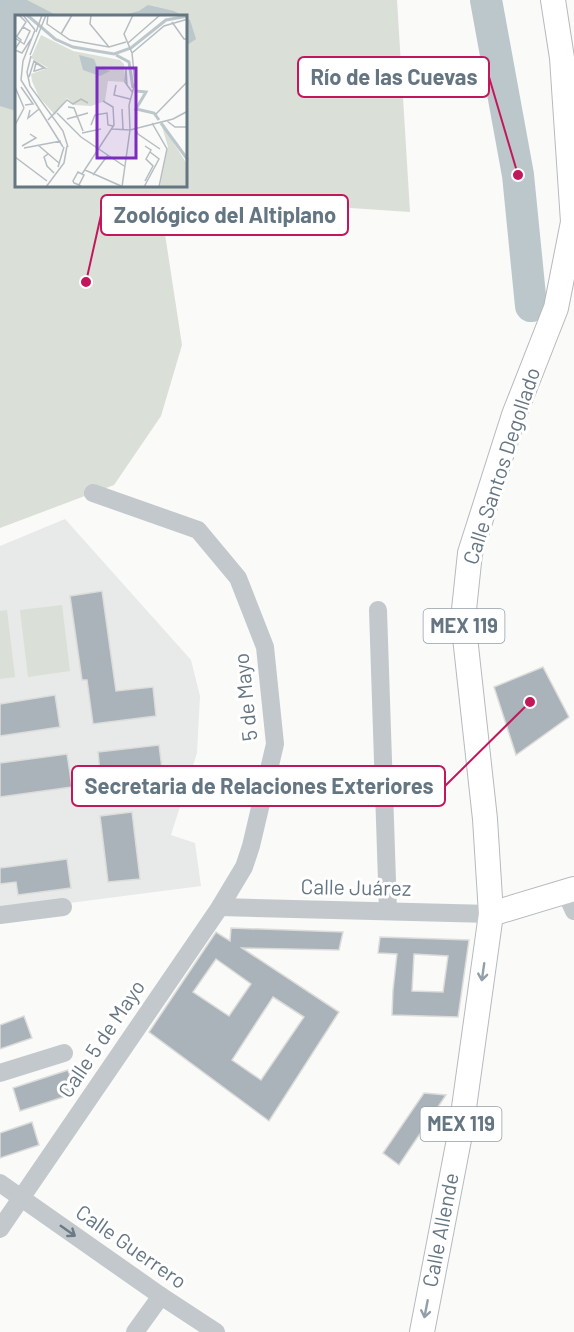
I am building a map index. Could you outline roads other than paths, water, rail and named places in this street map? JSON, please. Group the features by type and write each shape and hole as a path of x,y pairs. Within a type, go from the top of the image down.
{"main road":[{"name":"Calle Santos Degollado","path":"491,914 484,819 463,619 470,553 514,415 556,309 573,222 562,58 553,0"},
{"path":"491,914 571,897"},
{"name":"Calle Allende","path":"422,1332 460,1129 491,914"}],"street":[{"name":"5 de Mayo","path":"93,493 198,530 238,578 266,647 275,744 252,846 244,867 220,907"},
{"path":"378,610 388,911"},
{"path":"0,915 63,907"},
{"name":"Calle Juárez","path":"220,907 491,914"},
{"name":"Calle 5 de Mayo","path":"0,1229 220,907"},
{"path":"0,1072 64,1053"},
{"name":"Calle Guerrero","path":"0,1183 216,1332"},
{"path":"135,1332 161,1296"}],"waterway":[{"path":"486,0 518,175 531,306"}],"place":[{"name":"Río de las Cuevas","path":"518,175"},
{"name":"Zoológico del Altiplano","path":"86,282"},
{"name":"Secretaria de Relaciones Exteriores","path":"530,702"}]}
